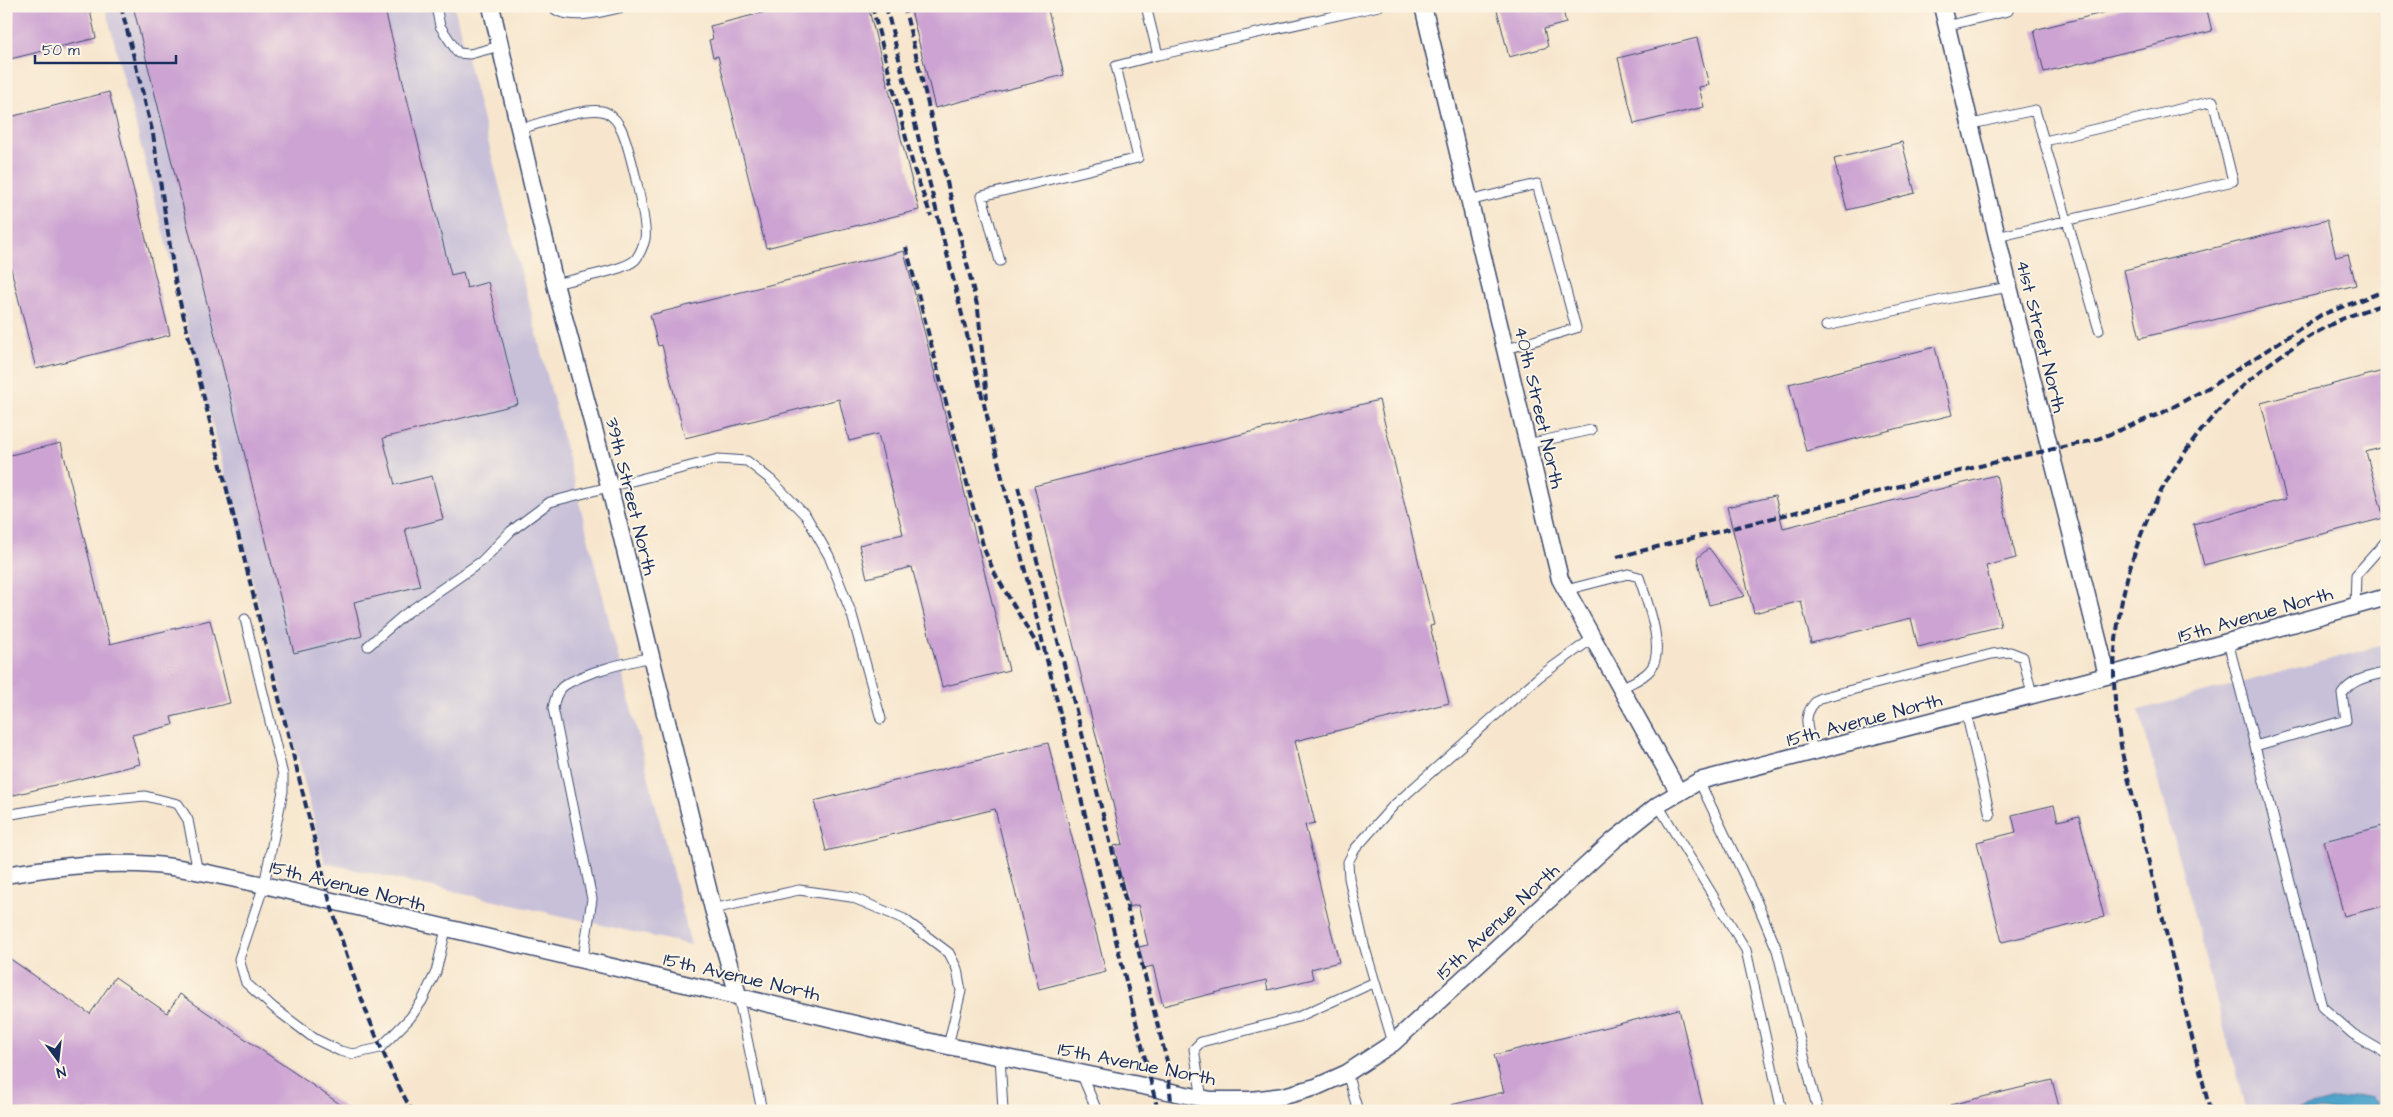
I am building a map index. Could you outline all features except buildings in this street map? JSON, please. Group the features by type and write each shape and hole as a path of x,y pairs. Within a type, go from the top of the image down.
{"street":[{"name":"39th Street North","path":"491,6 555,284 610,485 713,909 738,995"},
{"name":"40th Street North","path":"1423,6 1469,201 1507,349 1560,579 1679,793"},
{"name":"41st Street North","path":"1942,6 1972,124 2009,287 2107,675"},
{"name":"15th Avenue North","path":"6,875 47,868 94,864 156,865 264,885 446,929 583,958 948,1046 1000,1055 1202,1099 1251,1100 1284,1096 1316,1086 1347,1073 1394,1043 1613,841 1658,804 1699,781 1814,753 2107,675 2387,597"}],"lane":[{"path":"436,6 440,26 458,53 470,54 500,46"},
{"path":"551,6 556,12 575,14 605,12 627,6"},
{"path":"1146,6 1158,55"},
{"path":"1000,261 982,196 1138,158 1116,66 1379,6"},
{"path":"1946,26 2008,11 2010,6"},
{"path":"1997,237 2233,181 2213,101 2045,141"},
{"path":"1972,124 2035,110 2099,330"},
{"path":"520,129 582,113 602,111 613,117 620,125 626,142 645,224 645,239 636,259 623,266 555,284"},
{"path":"1469,201 1537,184 1576,328 1507,349"},
{"path":"1826,326 2009,287"},
{"path":"1528,444 1591,430"},
{"path":"368,646 404,616 482,561 511,531 550,502 610,485 718,460 747,462 772,480 806,516 830,556 852,615 881,719"},
{"path":"2355,606 2356,575 2387,540"},
{"path":"1566,590 1628,574 1639,577 1649,606 1657,648 1651,669 1641,678 1621,688"},
{"path":"245,619 283,775 283,791 264,885 239,959 246,983 274,1008 315,1039 340,1051 353,1054 380,1048 410,1018 422,1001 436,972 446,929"},
{"path":"1394,1043 1375,982 1349,878 1348,862 1355,849 1370,830 1408,793 1540,676 1593,638"},
{"path":"2228,642 2322,1007 2353,1034 2387,1054"},
{"path":"1814,753 1806,718 1808,707 1820,698 1992,654 2010,652 2023,657 2032,694"},
{"path":"583,958 592,899 553,708 555,696 565,685 652,657"},
{"path":"2255,746 2346,720 2342,694 2348,686 2356,680 2387,672"},
{"path":"1966,712 1990,815"},
{"path":"1699,781 1756,900 1776,950 1818,1111"},
{"path":"6,815 83,802 144,796 178,804 188,820 198,873"},
{"path":"1658,804 1746,950 1782,1111"},
{"path":"713,909 799,890 851,897 904,919 949,953 957,969 962,991 948,1046"},
{"path":"1202,1099 1194,1049 1201,1042 1298,1017 1375,982"},
{"path":"738,995 762,1111"},
{"path":"1000,1055 1002,1111"},
{"path":"1081,1073 1097,1111"},
{"path":"1347,1073 1358,1111"}],"shaded area":[{"path":"105,6 454,6 691,945 325,863"},
{"path":"2387,644 2387,1111 2246,1111 2139,710"}],"water":[{"path":"2356,1095 2371,1098 2382,1111 2290,1111"}],"railway":[{"path":"121,6 153,134 176,286 330,902 365,1009 387,1061 412,1111"},
{"path":"872,6 914,169 931,216"},
{"path":"886,6 1158,1111"},
{"path":"904,6 978,309 987,399"},
{"path":"906,247 984,549 995,574 1036,643 1040,655"},
{"path":"1617,557 2008,459 2095,440 2162,413 2213,385 2321,315 2387,290"},
{"path":"2210,1111 2123,757 2117,716 2114,674 2119,619 2130,566 2149,516 2174,470 2204,427 2241,388 2283,354 2330,325 2350,315 2387,303"},
{"path":"1018,487 1167,1061 1172,1111"}]}
